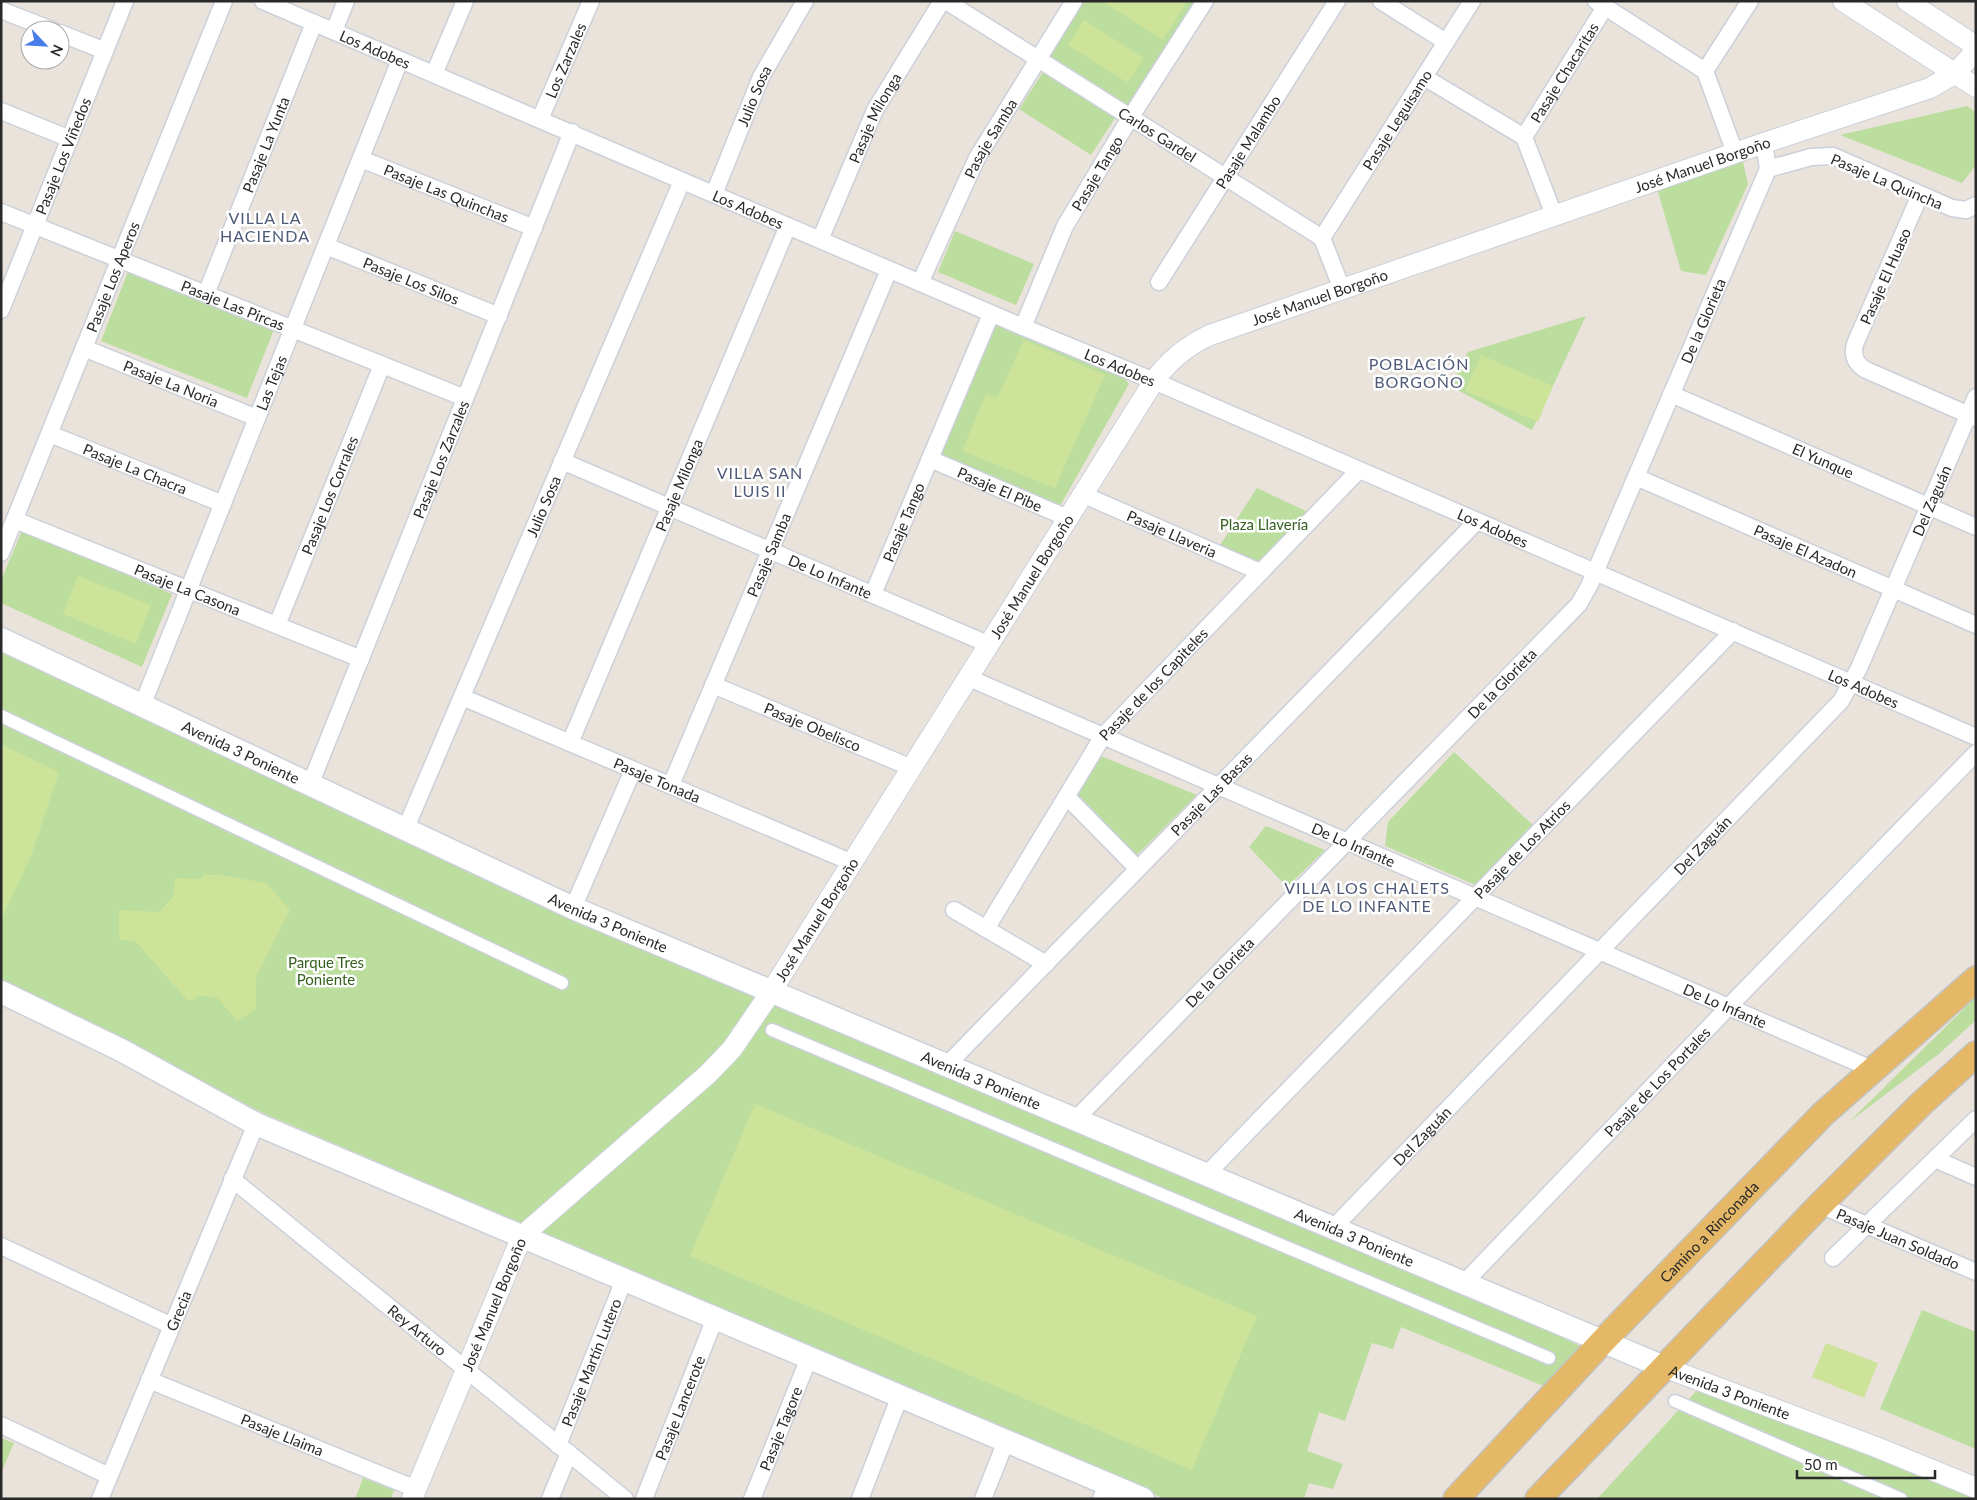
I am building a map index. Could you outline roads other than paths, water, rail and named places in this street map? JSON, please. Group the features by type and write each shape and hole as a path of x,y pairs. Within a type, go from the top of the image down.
{"main road":[{"name":"Avenida 3 Poniente","path":"1,639 573,908 1074,1121 1666,1368"},
{"name":"Camino a Rinconada","path":"1456,1499 1603,1341 1824,1114 1976,978"},
{"path":"1,992 121,1050 256,1124 1006,1441 1104,1491 1135,1497"},
{"path":"1538,1499 1666,1368 1820,1204 1922,1103 1976,1054"}],"street":[{"name":"Pasaje Los Viñedos","path":"2,306 125,1"},
{"name":"Pasaje Los Aperos","path":"1,554 224,1"},
{"name":"Los Adobes","path":"263,1 572,132 991,314 1154,381 1976,737"},
{"path":"334,31 346,1"},
{"path":"434,74 464,1"},
{"name":"Los Zarzales","path":"540,119 591,1"},
{"name":"Julio Sosa","path":"714,194 761,77 805,1"},
{"name":"Carlos Gardel","path":"944,1 1322,238"},
{"name":"Pasaje Milonga","path":"820,240 875,110 944,1"},
{"name":"Pasaje Samba","path":"920,283 977,158 1074,1"},
{"name":"Pasaje Tango","path":"1022,327 1064,226 1205,1"},
{"name":"Pasaje Malambo","path":"1160,282 1337,1"},
{"path":"1382,1 1446,42"},
{"name":"Pasaje Leguisamo","path":"1322,238 1472,1"},
{"path":"1705,71 1750,1"},
{"path":"1843,1 1976,87"},
{"path":"1907,1 1976,46"},
{"path":"1601,4 1705,71 1735,153"},
{"name":"Pasaje Chacaritas","path":"1524,138 1601,4"},
{"path":"1,10 26,20"},
{"name":"Pasaje La Yunta","path":"206,294 314,23"},
{"path":"70,37 105,51"},
{"name":"José Manuel Borgoño","path":"414,1494 522,1236 720,1064 732,1049 772,992 1070,519 1154,381 1170,361 1194,342 1554,215 1930,88 1956,73 1976,50"},
{"name":"Las Tejas","path":"142,706 400,60"},
{"path":"1424,76 1524,138 1554,215"},
{"path":"1,111 70,139"},
{"name":"Pasaje Los Zarzales","path":"310,785 572,132"},
{"path":"1764,143 1768,169"},
{"name":"Pasaje La Quincha","path":"1768,169 1811,157 1833,156 1920,195 1959,210 1966,210 1976,205"},
{"name":"Pasaje Las Quinchas","path":"361,159 534,228"},
{"name":"De la Glorieta","path":"1074,1121 1574,608 1585,594 1768,169"},
{"name":"Julio Sosa","path":"405,830 682,180"},
{"name":"Pasaje El Huaso","path":"1920,195 1855,344 1855,359 1866,370 1972,416"},
{"name":"Pasaje Las Pircas","path":"1,212 465,398"},
{"name":"Pasaje Milonga","path":"570,743 788,226"},
{"path":"1322,238 1342,289"},
{"name":"Pasaje Los Silos","path":"326,246 499,316"},
{"name":"Pasaje Samba","path":"670,785 889,270"},
{"name":"Pasaje Tango","path":"872,594 991,314"},
{"name":"Pasaje La Noria","path":"84,348 257,418"},
{"name":"Pasaje Los Corrales","path":"278,625 382,365"},
{"name":"El Yunque","path":"1671,394 1976,526"},
{"name":"Del Zaguán","path":"1333,1228 1841,700 1853,683 1929,506 1972,416 1976,397"},
{"name":"Pasaje La Chacra","path":"50,434 223,504"},
{"name":"Pasaje El Pibe","path":"930,459 1070,519"},
{"name":"De Lo Infante","path":"562,461 990,645"},
{"name":"Pasaje de los Capiteles","path":"986,929 1103,736 1359,470"},
{"name":"Pasaje El Azadon","path":"1636,477 1976,625"},
{"name":"Pasaje Llaveria","path":"1084,495 1260,572"},
{"name":"Pasaje La Casona","path":"15,520 361,659"},
{"name":"Pasaje Las Basas","path":"946,1066 1476,521"},
{"name":"Pasaje de Los Atrios","path":"1206,1175 1733,631"},
{"name":"De Lo Infante","path":"969,678 1874,1070"},
{"name":"Pasaje Obelisco","path":"713,684 912,768"},
{"name":"Pasaje Tonada","path":"462,697 853,863"},
{"path":"1,716 562,983"},
{"name":"Pasaje de Los Portales","path":"1464,1284 1729,1007 1976,753"},
{"path":"573,908 634,770"},
{"path":"1066,797 1138,869"},
{"path":"954,910 1046,964"},
{"path":"772,1030 1549,1358"},
{"path":"1833,1258 1976,1119"},
{"name":"Grecia","path":"100,1499 256,1124"},
{"path":"1935,1159 1976,1176"},
{"name":"Rey Arturo","path":"232,1179 625,1499"},
{"name":"Pasaje Juan Soldado","path":"1820,1204 1976,1272"},
{"path":"1,1246 172,1326"},
{"name":"Pasaje Martín Lutero","path":"550,1499 563,1449 624,1280"},
{"name":"Pasaje Lancerote","path":"644,1499 715,1318"},
{"name":"Pasaje Tagore","path":"752,1499 809,1358"},
{"name":"Avenida 3 Poniente","path":"1666,1368 1876,1447 1976,1488"},
{"name":"Pasaje Llaima","path":"149,1380 414,1494"},
{"path":"860,1499 900,1396"},
{"path":"1675,1401 1901,1499"},
{"path":"1,1425 109,1476"},
{"path":"983,1499 1006,1441"}],"district":[{"name":"VILLA LA HACIENDA","path":"265,226"},
{"name":"POBLACIÓN BORGOÑO","path":"1419,372"},
{"name":"VILLA SAN LUIS II","path":"760,481"},
{"name":"VILLA LOS CHALETS DE LO INFANTE","path":"1367,896"}],"park label":[{"name":"Plaza Llavería","path":"1264,524"},
{"name":"Parque Tres Poniente","path":"326,970"}]}
